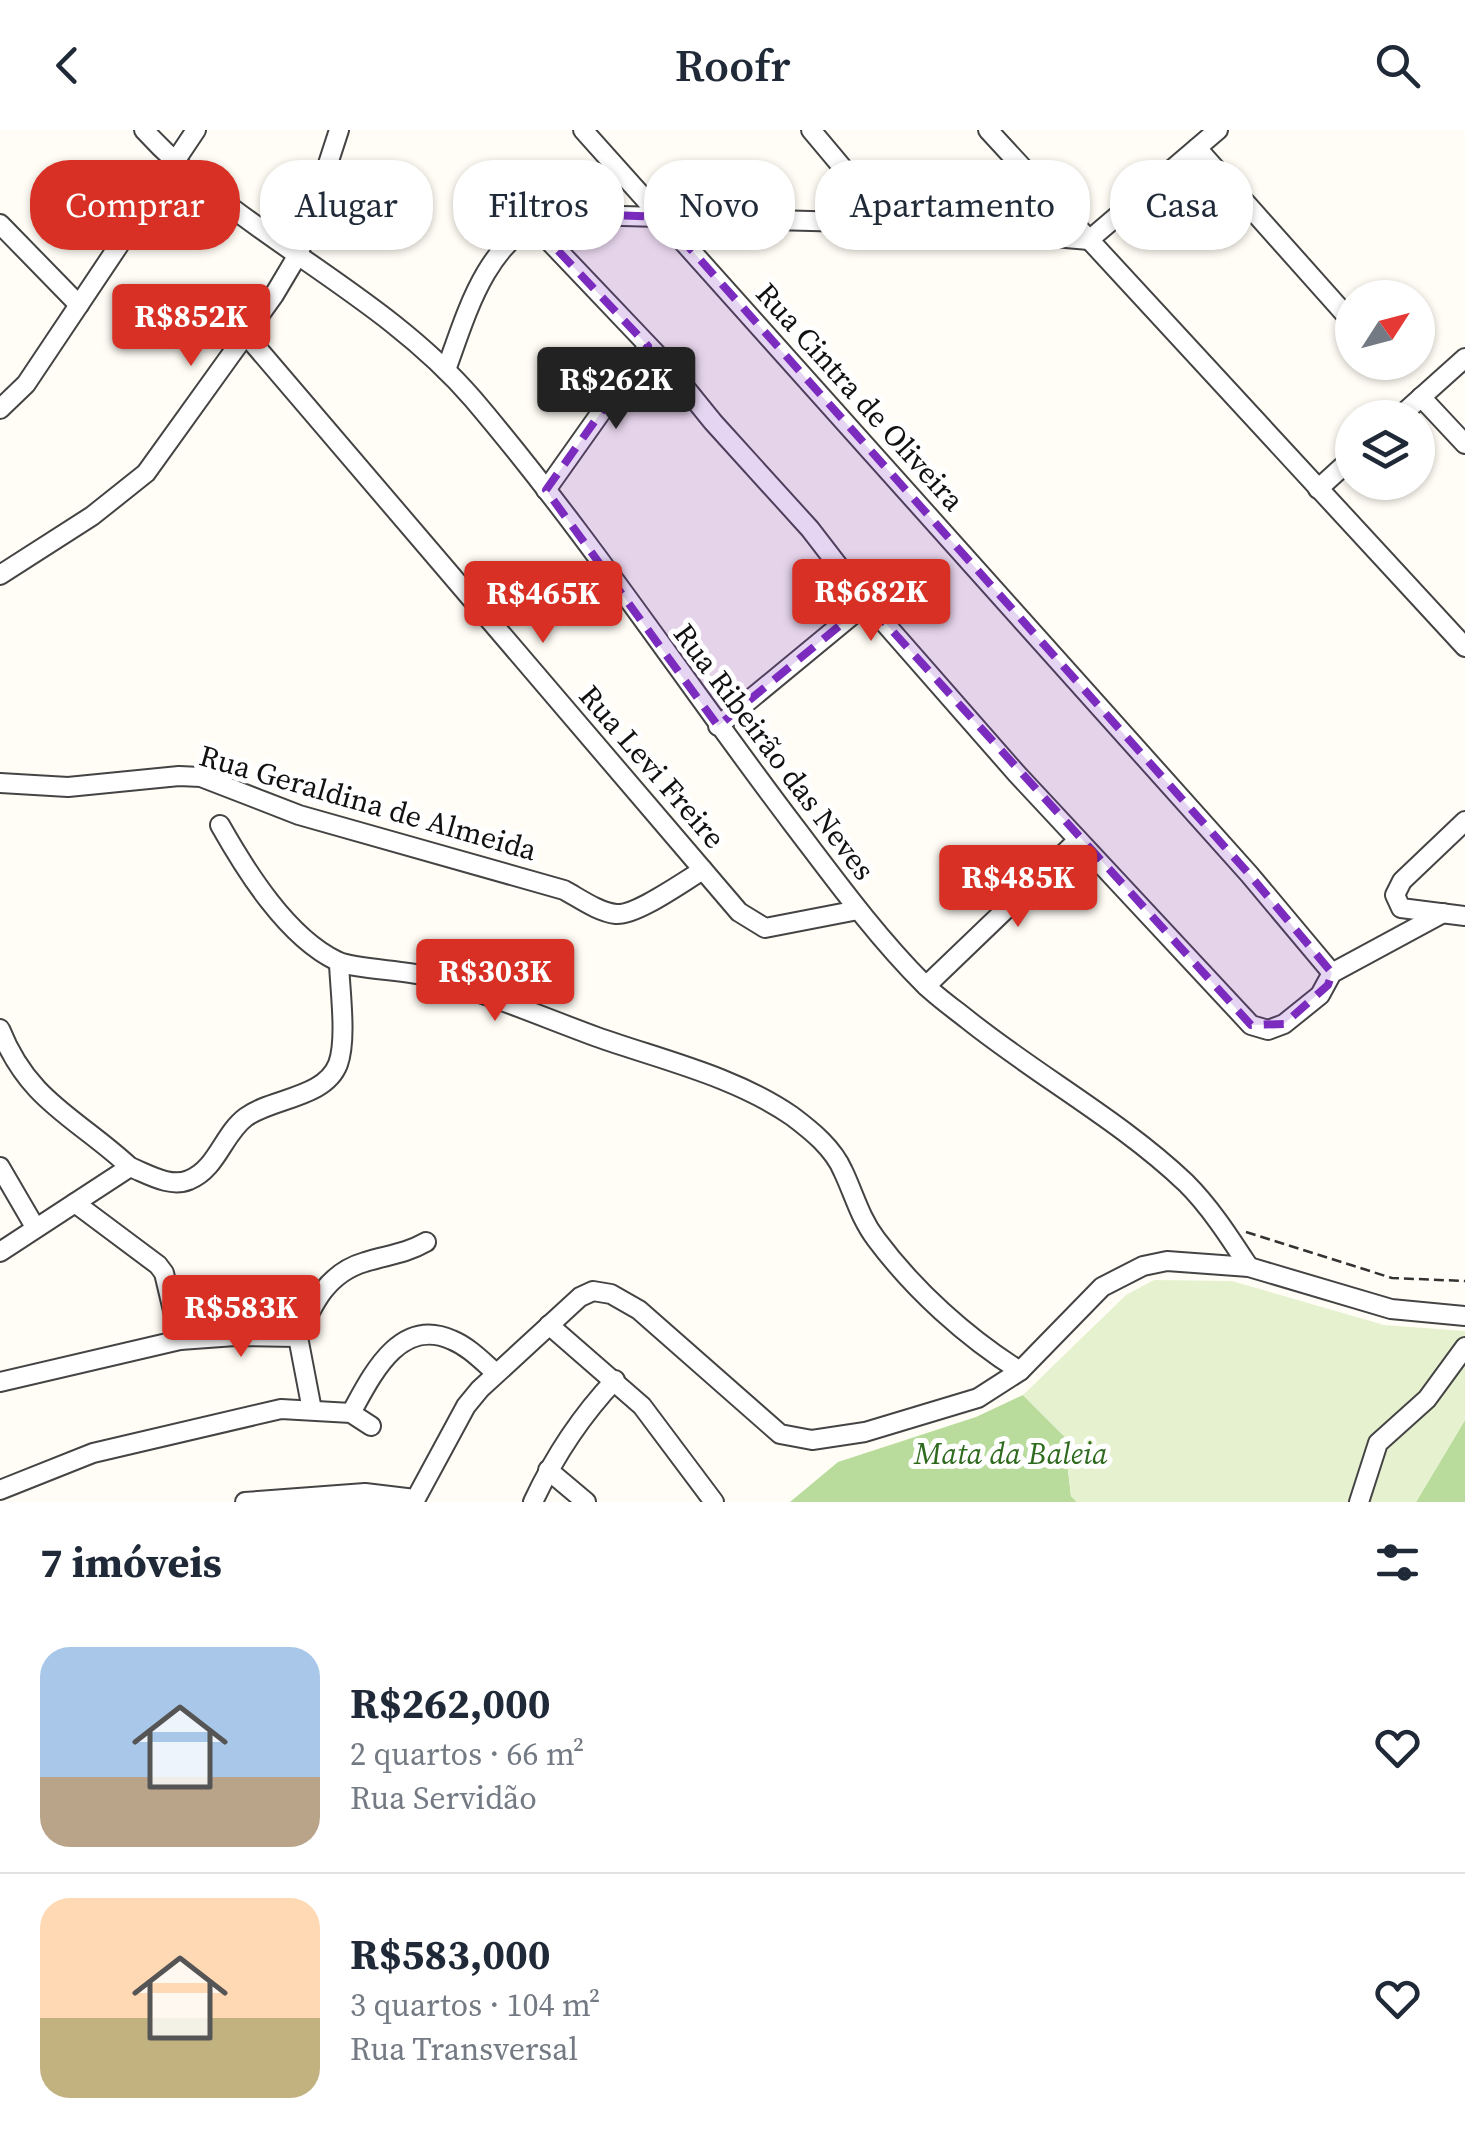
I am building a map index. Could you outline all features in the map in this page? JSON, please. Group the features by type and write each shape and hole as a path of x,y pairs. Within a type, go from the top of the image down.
{"street":[{"name":"Rua Ribeirão das Neves","path":"144,130 171,160"},
{"path":"176,160 196,130"},
{"path":"0,576 92,516 146,472 246,335 299,253 338,130"},
{"name":"Rua Cintra de Oliveira","path":"583,130 644,197"},
{"path":"811,130 836,160"},
{"path":"988,130 1016,160"},
{"path":"1090,239 1218,130"},
{"path":"1198,148 1335,303"},
{"name":"Rua Ribeirão das Neves","path":"240,211 371,305 446,370 546,490 858,910 926,986 1014,1057 1093,1110 1185,1182 1249,1267"},
{"path":"0,224 79,305"},
{"path":"1090,241 1465,646"},
{"path":"0,409 26,384 116,250"},
{"path":"446,370 475,289 502,250"},
{"path":"558,250 810,529 867,603 1078,840 1114,874 1251,1025 1268,1030 1284,1024 1320,995 1332,972 1442,914"},
{"name":"Rua Cintra de Oliveira","path":"691,250 1332,972"},
{"name":"Rua Levi Freire","path":"246,335 739,912 765,928 858,910"},
{"path":"546,490 648,346"},
{"path":"1418,400 1465,358"},
{"path":"1421,397 1465,444"},
{"path":"1318,488 1335,473"},
{"path":"718,726 867,603"},
{"name":"Rua Geraldina de Almeida","path":"0,783 68,787 202,777 299,815 564,890 616,914 634,910 703,870"},
{"path":"1465,821 1402,882 1395,895 1401,908 1465,916"},
{"path":"220,825 264,894 314,946 340,963 426,976 524,1008 736,1084 791,1116 827,1145 876,1240 946,1316 1020,1371"},
{"path":"926,986 1078,840"},
{"path":"0,1028 12,1058 30,1084 130,1168 170,1182 188,1181 208,1166 245,1118 320,1086 338,1064 340,963"},
{"path":"0,1167 34,1227"},
{"path":"0,1252 130,1168"},
{"path":"75,1202 158,1265 164,1273 180,1340"},
{"path":"312,1410 298,1337 316,1297 334,1277 364,1262 406,1254 426,1242"},
{"path":"245,1502 365,1493 415,1501 466,1406 549,1325 580,1297 593,1291 611,1294 638,1310 780,1434 812,1440 864,1432 978,1398 1020,1371 1093,1295 1122,1275 1167,1261 1249,1267 1391,1309 1465,1316"},
{"path":"549,1325 615,1380 670,1440 714,1502"},
{"path":"351,1414 376,1369 394,1347 419,1336 448,1337 496,1373"},
{"path":"0,1382 180,1340 298,1337"},
{"path":"1359,1502 1378,1443 1427,1400 1465,1347"},
{"path":"533,1502 548,1470 589,1408 615,1380"},
{"path":"0,1490 112,1447 282,1409 351,1414 371,1426"},
{"path":"548,1470 586,1502"}],"path":[{"path":"1220,1224 1392,1278 1465,1281"}],"highlighted area":[{"path":"560,213 662,217 1249,874 1332,973 1328,985 1284,1024 1251,1025 867,603 718,726 546,490 648,346 531,222"}],"green space":[{"path":"1154,1280 1232,1281 1384,1325 1465,1331 1465,1420 1416,1502 1077,1502 1071,1496 1064,1436 1023,1395 1126,1295"},
{"name":"Mata da Baleia","path":"1023,1395 1064,1436 1071,1496 1077,1502 790,1502 838,1462 976,1417"},
{"path":"1465,1420 1465,1502 1416,1502"}]}
